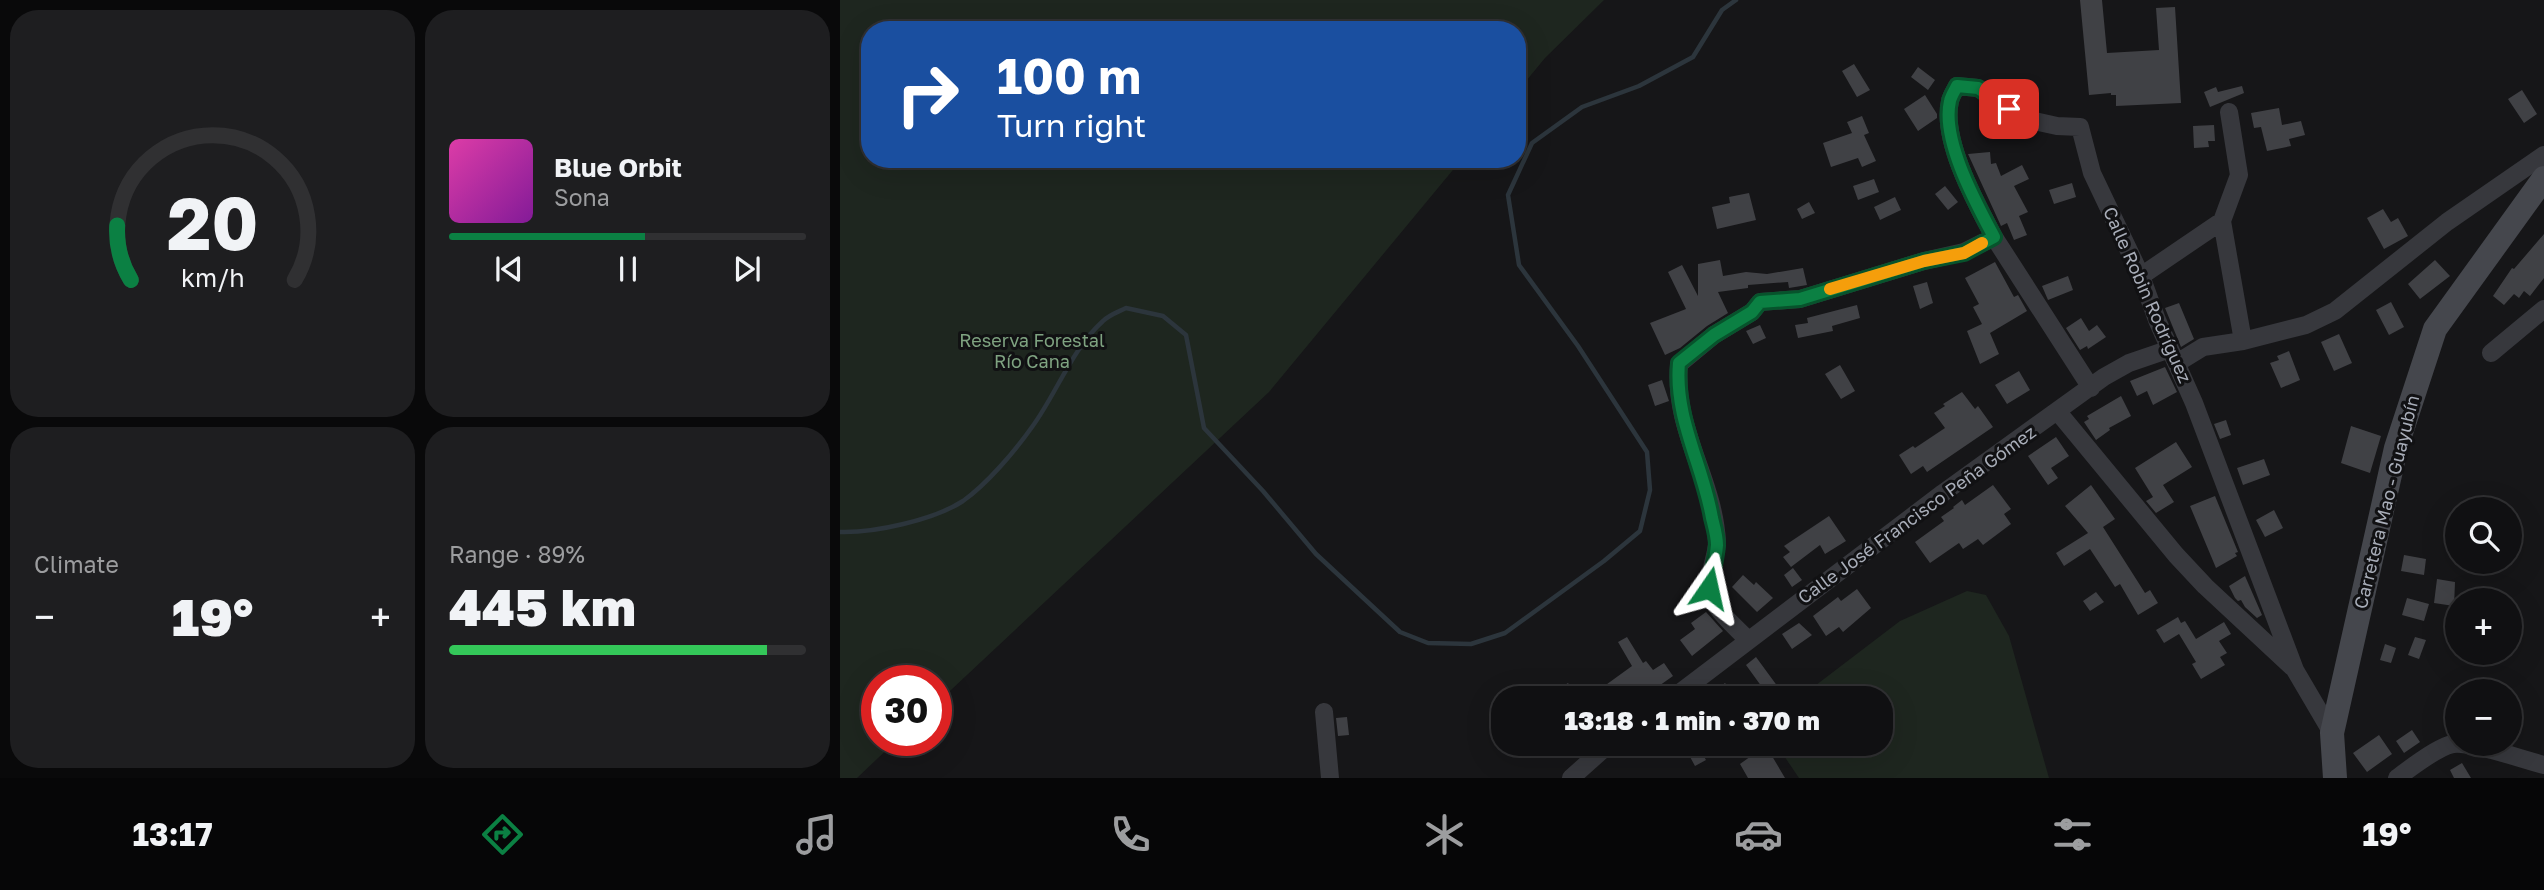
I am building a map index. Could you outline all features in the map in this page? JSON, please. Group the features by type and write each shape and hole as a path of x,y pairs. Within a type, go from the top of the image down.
{"main road":[{"name":"Carretera Mao - Guayubín","path":"2335,778 2332,733 2396,448 2435,329 2544,178"}],"street":[{"name":"Calle Robin Rodríguez","path":"1994,237 1960,168 1950,127 1950,101 1957,86 1978,88 2025,119 2057,126 2080,127 2092,173 2141,276 2174,356 2241,524 2295,670 2332,733"},
{"path":"2229,112 2239,175 2222,220 2243,341"},
{"name":"Calle José Francisco Peña Gómez","path":"1689,686 1943,492 2104,377 2129,363 2243,341 2306,325 2334,311 2448,222 2544,155"},
{"path":"2141,276 2222,220"},
{"path":"1748,640 1715,603 1709,588 1717,542 1709,496 1693,455 1681,411 1677,383 1679,363 1714,335 1752,312 1760,302 1800,299 1924,261 1964,253 1994,237 2091,388"},
{"path":"2491,353 2544,309"},
{"path":"2058,412 2204,586 2295,670"},
{"path":"1324,712 1331,778"},
{"path":"2397,778 2425,758 2453,744 2473,746 2544,765"},
{"path":"1571,778 1596,756"}],"green space":[{"name":"Reserva Forestal Río Cana","path":"840,0 1604,0 1545,58 1526,81 1526,21 861,21 861,168 1455,168 1269,392 952,689 952,665 861,665 861,756 880,756 857,778 840,778"},
{"path":"1967,591 1986,595 2009,636 2049,778 1799,778 1784,756 1893,756 1893,686 1815,686 1900,621"}],"building":[{"path":"2080,0 2102,0 2107,53 2159,50 2156,8 2175,7 2181,103 2116,106 2116,95 2089,95"},
{"path":"1854,64 1870,90 1857,97 1842,71"},
{"path":"1918,67 1935,80 1928,90 1911,77"},
{"path":"2242,86 2244,93 2210,107 2204,92 2216,87 2218,92"},
{"path":"2522,90 2537,114 2524,123 2508,99"},
{"path":"1925,95 1937,118 1918,131 1904,109"},
{"path":"2279,108 2282,125 2301,121 2305,135 2289,139 2291,146 2267,151 2261,127 2254,128 2251,113"},
{"path":"1862,116 1869,133 1864,135 1876,161 1862,167 1858,158 1831,167 1823,143 1852,133 1847,122"},
{"path":"2214,125 2215,141 2208,141 2209,147 2194,148 2193,126"},
{"path":"1990,152 1991,164 1996,163 2001,176 2022,165 2029,179 2014,186 2028,212 2019,216 2027,235 2014,240 2007,223 2001,226 1968,154"},
{"path":"1874,179 1879,192 1858,200 1853,186"},
{"path":"2072,183 2076,197 2054,204 2049,190"},
{"path":"1945,186 1958,202 1948,210 1935,194"},
{"path":"1749,193 1756,220 1717,229 1712,207 1730,203 1729,197"},
{"path":"1895,197 1901,210 1880,220 1874,207"},
{"path":"1809,202 1815,213 1802,219 1797,209"},
{"path":"2383,209 2391,222 2398,218 2408,236 2384,249 2367,218"},
{"path":"2544,234 2544,278 2530,296 2524,291 2519,298 2514,294 2504,305 2493,296 2512,268 2514,269"},
{"path":"1720,260 1723,276 1746,272 1767,274 1803,268 1807,285 1789,288 1788,282 1748,285 1748,288 1718,292 1728,313 1680,348 1665,355 1650,323 1686,309 1668,272 1682,265 1698,296 1698,264"},
{"path":"2435,260 2450,276 2420,299 2408,284"},
{"path":"1995,262 2014,297 2018,295 2027,311 1990,333 1999,354 1980,364 1967,331 1982,324 1973,307 1979,304 1965,278"},
{"path":"2068,276 2073,290 2048,300 2042,286"},
{"path":"1927,282 1933,303 1920,309 1913,286"},
{"path":"2391,302 2404,327 2389,335 2376,310"},
{"path":"2179,303 2194,339 2181,347 2165,308"},
{"path":"1857,305 1860,318 1832,326 1833,331 1798,338 1795,325 1808,323 1807,318"},
{"path":"2081,318 2089,331 2097,325 2106,337 2088,349 2087,346 2080,350 2066,328"},
{"path":"1760,325 1766,338 1753,344 1746,331"},
{"path":"2339,334 2352,363 2334,371 2321,342"},
{"path":"2289,351 2300,380 2281,388 2270,363 2279,360 2277,356"},
{"path":"1840,365 1855,391 1841,399 1825,374"},
{"path":"2165,367 2177,392 2153,405 2147,391 2137,396 2130,381"},
{"path":"2019,371 2030,390 2007,404 1995,385"},
{"path":"1662,380 1669,401 1655,406 1648,385"},
{"path":"1962,392 1975,409 1978,406 1993,427 1927,472 1923,466 1911,474 1899,455 1945,428 1934,413"},
{"path":"2121,396 2131,416 2109,428 2110,430 2096,440 2084,422 2089,419 2087,416"},
{"path":"2226,420 2231,435 2220,439 2214,424"},
{"path":"2351,426 2381,436 2370,473 2341,463"},
{"path":"2056,437 2069,456 2051,468 2058,478 2048,485 2028,456"},
{"path":"2176,442 2192,467 2163,485 2174,502 2156,513 2146,501 2153,497 2135,468"},
{"path":"2264,459 2270,475 2243,485 2237,468"},
{"path":"1993,485 2011,509 2004,514 2011,524 1983,545 1978,539 1963,549 1959,543 1930,563 1915,542 1944,521 1941,517 1962,500 1965,505"},
{"path":"2091,485 2115,519 2103,527 2145,593 2150,590 2158,603 2138,615 2120,584 2115,587 2090,549 2064,566 2056,553 2088,533 2065,506"},
{"path":"2215,496 2238,552 2235,553 2237,556 2216,568 2190,506"},
{"path":"2274,510 2283,528 2265,537 2256,520"},
{"path":"1829,516 1846,541 1825,554 1820,545 1791,567 1783,557 1790,552 1784,546"},
{"path":"2404,555 2426,559 2424,575 2401,571"},
{"path":"1793,568 1802,580 1792,587 1784,575"},
{"path":"1743,575 1754,585 1756,582 1773,598 1757,612 1732,587"},
{"path":"2245,576 2262,615 2257,618 2241,600 2235,598 2229,586"},
{"path":"2437,579 2455,582 2455,588 2445,588 2445,605 2434,603"},
{"path":"1857,589 1871,608 1843,632 1839,627 1826,636 1813,616 1838,597 1841,601"},
{"path":"2096,592 2104,602 2090,611 2083,601"},
{"path":"2407,598 2429,604 2424,621 2402,615"},
{"path":"1706,612 1723,631 1692,656 1680,640 1695,629 1691,623"},
{"path":"2178,617 2181,623 2185,621 2196,639 2224,622 2231,634 2219,641 2227,653 2220,657 2225,665 2201,679 2192,664 2196,662 2179,634 2164,643 2156,630"},
{"path":"1799,623 1812,635 1792,649 1782,634"},
{"path":"1627,637 1643,663 1646,661 1653,670 1664,663 1673,676 1659,686 1604,686 1632,666 1618,642"},
{"path":"2415,637 2426,640 2419,659 2408,655"},
{"path":"2385,644 2396,648 2391,663 2380,660"},
{"path":"1756,657 1777,686 1761,686 1746,665"},
{"path":"1347,717 1349,735 1338,736 1336,718"},
{"path":"2412,730 2420,742 2404,753 2396,741"},
{"path":"2379,735 2392,754 2367,772 2353,753"},
{"path":"1690,756 1704,756 1706,760 1695,766"},
{"path":"1751,756 1772,756 1785,778 1748,778 1740,764"},
{"path":"2462,763 2471,778 2454,778 2450,770"}],"waterway":[{"path":"1526,156 1532,143 1582,107 1639,86 1693,57 1722,10 1736,0"},
{"path":"840,532 886,528 920,519 951,508 972,494 1000,467 1025,436 1092,332 1108,317 1126,308 1163,316 1186,335 1204,428 1263,491 1316,554 1400,632 1428,643 1471,644 1505,633 1604,561 1640,531 1650,490 1647,452 1578,346 1519,265 1508,195 1520,168"}],"slow traffic":[{"path":"1830,289 1924,261 1964,253 1982,243"}],"route":[{"path":"1709,588 1717,542 1709,496 1693,455 1681,411 1677,383 1679,363 1714,335 1752,312 1760,302 1800,299 1924,261 1964,253 1994,237 1960,168 1950,127 1950,101 1957,86 1978,88 2009,109"}]}
